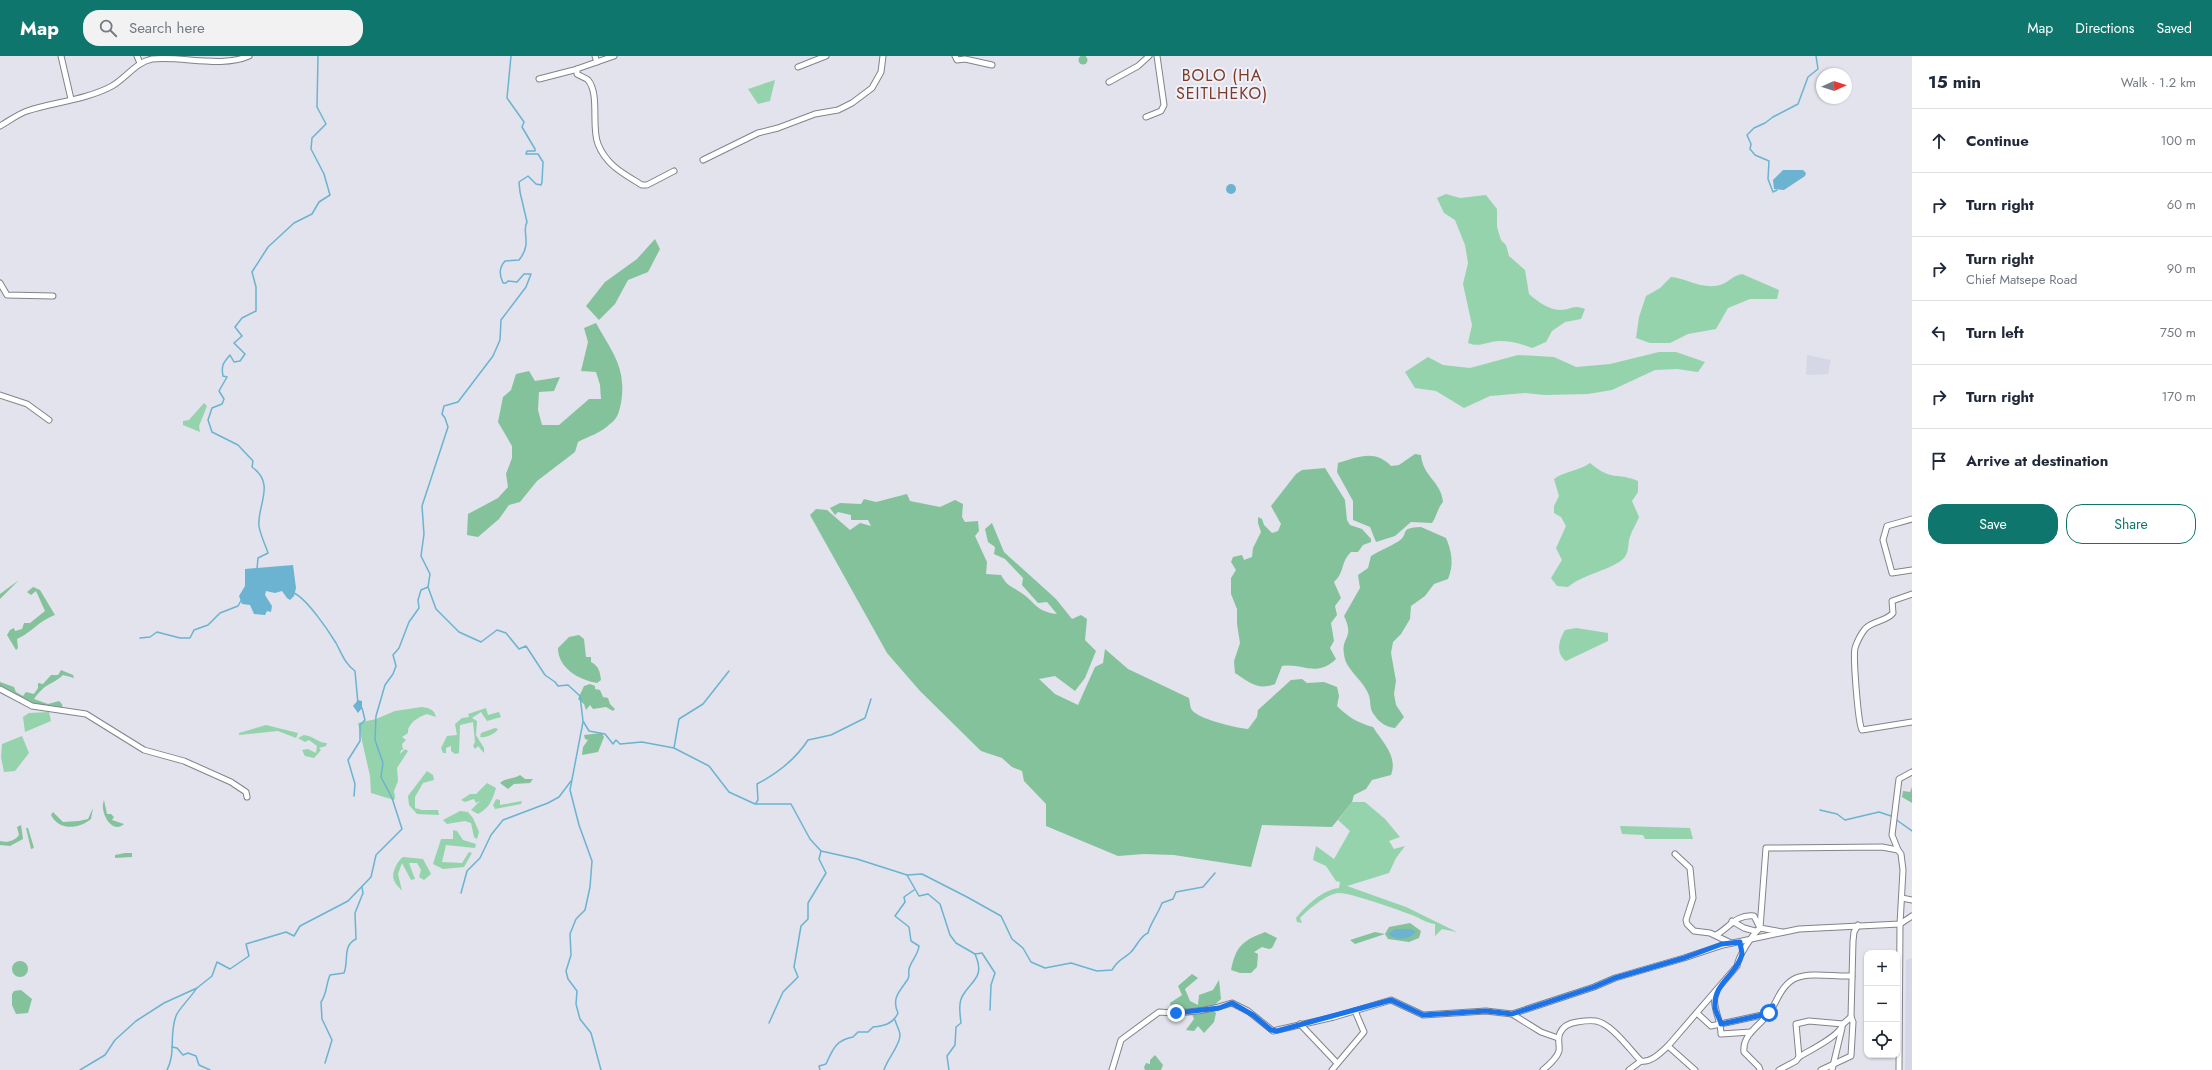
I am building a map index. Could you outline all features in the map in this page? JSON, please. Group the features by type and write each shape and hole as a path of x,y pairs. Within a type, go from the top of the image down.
{"street":[{"path":"61,56 71,99"},
{"path":"137,56 140,63"},
{"path":"0,126 26,111 111,86 131,72 140,63 170,58 234,60 249,56"},
{"path":"595,56 597,62"},
{"path":"539,79 578,69 614,56"},
{"path":"798,67 826,56"},
{"path":"703,160 758,133 778,128 815,114 838,110 852,103 872,88 882,72 883,56"},
{"path":"955,56 957,60 965,59 992,65"},
{"path":"1109,82 1138,66 1149,56"},
{"path":"1146,117 1161,111 1164,105 1157,56"},
{"path":"578,69 577,74 588,80 592,91 597,143 603,154 617,171 642,185 647,185 674,172"},
{"path":"0,283 7,295 53,296"},
{"path":"0,395 27,404 49,420"},
{"path":"1912,519 1887,526 1884,540 1892,573 1912,570"},
{"path":"1912,594 1892,601 1894,613 1889,618 1872,623 1864,631 1855,649 1859,725 1862,730 1912,722"},
{"path":"0,689 32,706 86,714 144,750 164,754 184,761 231,782 246,792 247,797"},
{"path":"1899,1070 1900,924 1903,870 1901,854 1892,835 1896,810 1895,801 1899,779 1912,772"},
{"path":"1629,1070 1641,1061 1650,1060 1668,1046 1737,966 1751,938 1758,929 1766,848 1882,847 1898,850"},
{"path":"1675,854 1690,868 1693,898 1686,920 1687,924 1694,931 1716,935 1731,943"},
{"path":"1902,898 1912,900"},
{"path":"1716,935 1724,930 1732,921 1743,916 1754,916 1758,929"},
{"path":"1732,921 1748,930 1758,929 1782,932 1858,925 1900,924 1912,916"},
{"path":"1820,1070 1834,1062 1851,1056 1853,1022 1851,1017 1853,937 1858,925"},
{"path":"1112,1070 1121,1040 1159,1012 1197,1012 1219,1008 1232,1003 1248,1011 1273,1031 1355,1011 1391,1000 1423,1015 1486,1011 1512,1014 1594,987 1615,978 1731,943 1740,942 1751,938 1776,935 1782,932"},
{"path":"1740,942 1742,954"},
{"path":"1760,1070 1759,1066 1744,1052 1743,1046 1751,1032 1769,1013 1787,986 1798,978 1852,976"},
{"path":"1717,989 1715,996 1715,1008 1721,1024 1721,1034 1751,1032"},
{"path":"1697,1013 1711,1026 1762,1015 1773,1006"},
{"path":"1332,1070 1364,1032 1355,1011"},
{"path":"1512,1014 1541,1032 1558,1038"},
{"path":"1779,1070 1796,1061 1799,1057 1829,1038 1851,1017"},
{"path":"1544,1070 1559,1051 1558,1038 1560,1032 1569,1024 1595,1020 1603,1023 1623,1041 1641,1061"},
{"path":"1799,1057 1796,1024 1809,1021 1842,1025"},
{"path":"1300,1024 1337,1063"},
{"path":"1832,1070 1842,1025"},
{"path":"1668,1046 1695,1070"}],"shaded area":[{"path":"1807,355 1831,360 1828,374 1806,375"},
{"path":"1912,958 1912,1070 1905,1070 1906,960"}],"green space":[{"path":"1083,55 1088,60 1083,65 1078,60"},
{"path":"775,80 770,101 758,104 748,89"},
{"path":"1446,194 1460,198 1486,195 1497,209 1497,227 1501,240 1506,245 1509,256 1525,270 1529,294 1547,307 1556,310 1564,310 1574,307 1585,309 1581,319 1565,322 1552,331 1546,342 1532,348 1504,341 1496,341 1480,345 1468,343 1472,325 1463,284 1468,263 1465,245 1455,220 1444,213 1437,198"},
{"path":"655,239 660,249 648,272 628,280 615,304 599,320 586,306 605,282 637,259"},
{"path":"1742,274 1779,290 1777,299 1750,299 1728,308 1716,329 1688,334 1670,343 1650,343 1636,338 1639,317 1646,296 1660,288 1671,277 1703,285 1716,286"},
{"path":"596,323 613,352 622,380 621,403 619,412 613,422 603,430 578,442 575,452 537,481 520,502 509,505 499,519 478,537 467,535 468,514 498,498 508,487 506,474 512,458 512,446 498,422 503,397 511,390 516,374 529,371 535,381 560,377 554,391 539,392 538,410 542,425 559,425 589,399 601,399 600,385 596,372 581,371 588,342 584,328"},
{"path":"1659,352 1676,352 1705,362 1698,372 1677,369 1655,370 1612,390 1588,394 1545,395 1525,393 1490,396 1464,408 1436,391 1415,388 1405,372 1428,357 1443,365 1470,368 1518,355 1554,357 1576,367 1610,364"},
{"path":"204,403 207,406 199,426 200,432 183,425 183,421 189,420"},
{"path":"1415,454 1421,455 1425,469 1439,489 1443,502 1439,507 1432,523 1411,522 1395,536 1376,542 1370,527 1353,520 1353,501 1337,472 1338,463 1359,457 1372,456 1385,461 1391,466 1399,465"},
{"path":"1590,463 1604,473 1631,478 1638,481 1638,492 1632,501 1639,517 1630,537 1627,552 1624,558 1612,566 1581,579 1568,587 1557,586 1551,578 1562,560 1556,548 1566,526 1561,517 1554,513 1554,506 1559,496 1554,479"},
{"path":"1325,468 1345,500 1347,520 1350,525 1362,529 1371,539 1371,542 1363,545 1358,552 1351,552 1345,560 1340,575 1334,582 1341,598 1335,606 1337,615 1331,623 1334,641 1330,648 1336,659 1329,665 1316,669 1297,666 1282,666 1275,684 1269,686 1259,686 1249,682 1235,673 1234,661 1240,643 1237,624 1237,609 1231,594 1231,578 1236,570 1231,562 1233,557 1242,555 1244,560 1252,557 1253,548 1261,532 1258,517 1262,519 1264,525 1272,533 1278,531 1281,524 1271,506 1296,474 1302,470"},
{"path":"907,494 910,501 940,507 955,500 963,504 962,517 965,522 978,521 979,531 975,536 987,562 986,574 1001,575 1007,584 1026,596 1040,609 1057,614 1047,602 1038,603 1022,585 1023,578 1005,559 994,554 995,547 988,542 985,529 992,523 1004,552 1056,599 1072,619 1081,615 1087,619 1085,640 1096,651 1085,678 1075,691 1055,676 1039,679 1055,694 1078,705 1095,667 1103,663 1105,649 1128,669 1189,698 1191,709 1202,717 1235,727 1248,729 1257,717 1258,710 1291,680 1302,679 1307,683 1324,682 1337,687 1339,696 1337,706 1341,710 1363,724 1373,727 1385,744 1391,756 1393,768 1391,775 1372,780 1366,789 1354,795 1352,802 1332,827 1262,825 1251,867 1174,855 1144,854 1118,856 1046,826 1046,804 1024,781 1022,771 1012,767 1002,758 981,751 920,691 887,653 810,515 816,509 827,510 850,530 860,523 871,526 868,520 851,520 851,515 838,512 835,515 830,508 840,503 861,504 864,499 876,502"},
{"path":"1421,527 1446,538 1450,548 1452,564 1448,579 1434,584 1425,596 1411,606 1410,619 1401,634 1393,642 1391,653 1396,681 1394,694 1396,705 1404,717 1395,728 1389,727 1379,721 1375,716 1365,688 1347,664 1344,654 1344,644 1348,629 1344,616 1360,588 1358,575 1368,568 1371,556 1399,541 1409,528"},
{"path":"19,580 0,599 0,594"},
{"path":"33,587 40,590 55,615 17,639 18,648 16,650 7,635 10,630 14,628 15,631 22,629 24,623 30,623 45,611 36,591 31,595 27,592"},
{"path":"1576,628 1608,633 1608,641 1566,661 1560,654 1559,650 1561,638 1565,630"},
{"path":"579,635 584,639 586,657 591,657 591,662 596,665 600,672 601,680 597,683 583,679 571,672 566,667 559,655 558,648 569,637"},
{"path":"61,670 73,675 74,678 63,675 45,687 34,699 48,704 59,701 62,704 63,711 32,706 0,689 0,682 14,687 16,692 23,696 26,692 34,694 38,688 38,683 43,684 51,675 58,675"},
{"path":"590,684 595,686 595,689 600,690 603,697 608,698 610,704 615,709 613,711 606,707 593,709 590,705 586,710 584,704 578,699 584,686"},
{"path":"422,707 431,709 436,717 427,714 420,717 411,724 408,733 402,737 406,740 402,744 403,750 401,750 400,754 405,749 408,751 397,768 398,781 394,791 394,800 371,793 370,776 358,723 376,719 395,711"},
{"path":"486,708 488,715 499,712 501,717 487,721 481,712 472,718 477,721 476,735 484,748 484,753 478,746 475,749 473,746 475,742 473,722 460,725 459,753 455,754 451,751 451,746 446,748 446,753 443,753 441,748 447,736 457,735 455,724 462,718 469,717 468,714"},
{"path":"49,712 51,721 25,732 23,717 29,713"},
{"path":"266,725 298,733 296,738 278,731 239,735 239,733"},
{"path":"495,728 498,729 493,734 480,737 481,733"},
{"path":"602,733 604,737 598,752 582,755 583,747 588,740 585,739 584,735"},
{"path":"304,735 327,743 326,746 319,748 321,750 314,758 305,756 302,750 308,749 316,753 317,746 309,740 305,742 298,738"},
{"path":"22,736 29,753 15,771 4,772 1,757 2,744"},
{"path":"427,771 433,775 434,780 423,783 415,797 415,808 422,810 438,810 439,815 417,814 409,805 408,796"},
{"path":"520,775 525,779 533,779 530,783 514,784 508,789 500,783 504,780"},
{"path":"487,783 496,788 490,803 478,814 471,810 480,801 476,803 474,799 465,802 461,800 470,794 476,794"},
{"path":"1912,787 1912,803 1902,797 1903,791 1910,792"},
{"path":"496,799 500,800 500,805 522,801 521,804 495,809 493,805"},
{"path":"104,800 107,814 111,814 114,817 112,820 124,824 119,827 115,827 108,821 103,810"},
{"path":"1352,802 1365,802 1385,819 1400,837 1389,841 1394,849 1405,846 1396,858 1389,873 1347,886 1406,907 1457,932 1442,929 1435,936 1435,924 1344,893 1328,896 1300,918 1302,923 1297,922 1296,918 1315,899 1333,889 1339,888 1340,882 1336,881 1326,866 1313,860 1316,846 1334,859 1350,831 1338,820"},
{"path":"93,808 91,819 86,823 74,827 58,824 51,815 53,812 63,822 79,821 88,819"},
{"path":"460,811 468,812 473,818 479,832 477,839 474,837 471,823 465,821 447,824 443,820"},
{"path":"21,825 23,839 10,846 0,845 0,841 5,842 15,839 19,835 17,827"},
{"path":"1620,826 1690,828 1693,839 1645,839 1643,835 1622,834"},
{"path":"26,828 28,828 34,848 31,849"},
{"path":"453,830 457,831 463,840 476,844 475,848 446,845 442,862 462,863 469,852 472,853 464,867 443,869 433,864 441,839 453,839"},
{"path":"132,853 132,857 115,858 115,855"},
{"path":"403,857 423,859 431,874 424,880 419,877 421,870 417,863 409,863 415,879 411,880 402,863 398,874 402,891 395,883 393,874 399,861"},
{"path":"1410,923 1421,931 1419,938 1409,942 1388,939 1385,934 1389,927"},
{"path":"1265,932 1277,938 1272,948 1269,949 1262,947 1254,952 1258,954 1257,967 1251,973 1240,973 1231,970 1235,955 1241,945 1251,938"},
{"path":"1375,932 1385,934 1355,944 1350,940"},
{"path":"17,961 23,961 28,966 26,975 23,977 17,977 12,972 12,966"},
{"path":"1192,974 1198,978 1185,989 1190,1001 1198,1005 1199,995 1213,990 1219,980 1221,999 1211,1008 1216,1013 1214,1022 1204,1033 1198,1026 1194,1031 1186,1030 1194,1019 1190,1009 1172,1010 1170,1003 1182,995 1178,986"},
{"path":"21,990 32,999 28,1013 16,1014 12,1005 12,994 14,991"},
{"path":"1155,1055 1163,1065 1161,1070 1145,1070 1144,1067 1146,1063 1150,1064 1150,1060"}],"water":[{"path":"1783,170 1803,170 1806,173 1805,176 1784,190 1774,189 1773,180"},
{"path":"1231,184 1236,189 1231,194 1226,189"},
{"path":"293,565 296,588 294,596 290,600 282,591 275,593 266,591 265,595 272,606 271,612 267,611 265,615 254,614 250,605 242,604 239,596 245,586 245,569"},
{"path":"358,700 362,701 362,708 358,713 353,706"},
{"path":"1395,929 1411,929 1416,932 1410,937 1399,939 1388,934"}],"waterway":[{"path":"257,569 258,558 268,553 261,536 259,526 259,518 264,495 263,480 252,467 253,461 238,445 212,432 208,420 212,408 222,404 224,399 219,391 227,377 223,376 222,367 224,363 230,355 234,362 240,361 245,354 234,343 242,336 235,327 242,318 256,311 256,287 252,272 268,247 294,223 312,214 319,202 330,195 324,174 311,149 312,138 326,124 317,107 318,56"},
{"path":"511,56 507,98 524,122 522,127 535,149 535,151 527,151 526,154 538,154 543,162 542,182 541,185 536,184 528,176 519,182 527,222 525,230 525,248 519,260 505,261 500,274 503,283 508,281 517,282 524,274 531,274 526,287 501,320 500,340 493,356 458,402 444,406 442,414 448,427 422,506 424,534 421,556 430,574 428,587 436,609 459,632 481,642 497,630 506,633 519,649 526,646 545,675 558,686 568,685 580,696 583,721 589,731 605,734 613,744 616,740 620,744 642,742 674,748 709,766 729,792 755,804 791,804 810,839 821,851 857,859 907,875 922,874 967,897 1001,916 1012,939 1023,948 1031,962 1045,968 1071,963 1097,971 1112,970 1119,961 1131,952 1143,936 1148,933 1162,903 1173,899 1176,892 1203,887 1215,873"},
{"path":"1777,190 1773,192 1768,179 1769,161 1755,155 1750,149 1751,144 1747,135 1754,128 1798,104 1808,77 1818,69 1816,56"},
{"path":"80,1070 105,1055 115,1040 136,1021 164,1003 197,988 212,976 217,962 230,969 249,956 246,944 286,932 294,936 300,926 348,901 371,877 376,855 402,829 392,798 381,777 383,763 375,740 376,716 385,685 393,674 396,666 393,655 399,648 409,622 419,608 418,600 421,590 428,587"},
{"path":"294,593 299,596 317,615 336,643 346,662 355,671 358,704"},
{"path":"140,638 150,637 157,632 180,638 190,638 194,630 208,625 220,613 238,606 242,599"},
{"path":"674,748 679,719 703,704 729,671"},
{"path":"756,803 758,800 757,784 792,760 808,740 831,735 865,718 871,699"},
{"path":"354,796 355,784 348,760 360,741 360,725 365,720 362,708"},
{"path":"583,722 570,790 579,825 592,861 590,887 585,910 576,919 570,934 571,955 566,971 568,979 577,991 576,1004 580,1019 591,1033 601,1070"},
{"path":"461,893 467,871 480,858 491,835 503,820 548,803 559,797 571,781"},
{"path":"1820,810 1837,814 1845,820 1879,812 1891,816 1912,831"},
{"path":"769,1023 783,992 798,977 794,967 801,926 808,919 808,903 826,873 819,859 821,851"},
{"path":"907,875 919,896 928,894 940,904 950,935 956,943 975,954 982,953 995,973 991,985 990,1010"},
{"path":"325,1063 332,1040 322,1019 321,1002 330,975 344,973 347,950 356,939 355,913 363,893 362,887"},
{"path":"820,1070 819,1066 826,1064 833,1050 843,1040 853,1037 858,1032 868,1032 873,1027 888,1024 896,1017 898,1013 895,1003 897,995 908,979 910,966 919,946 911,941 909,927 895,916 905,902 904,897 914,890"},
{"path":"949,1070 947,1056 955,1045 956,1027 961,1023 960,1001 978,973 979,968 975,954"},
{"path":"167,1070 170,1064 173,1030 176,1016 196,989"},
{"path":"884,1070 896,1048 899,1039 900,1033 895,1020"},
{"path":"172,1047 177,1048 183,1055 188,1053 196,1056 199,1065 210,1070"}],"district":[{"name":"BOLO (HA SEITLHEKO)","path":"1222,84"}],"route":[{"path":"1176,1013 1197,1012 1219,1008 1232,1003 1253,1015 1273,1031 1334,1017 1386,1000 1396,1001 1406,1008 1423,1015 1486,1011 1512,1014 1594,987 1615,978 1684,958 1722,944 1740,942 1742,954 1739,958 1737,966 1717,989 1715,996 1715,1008 1721,1024 1762,1015 1773,1006 1769,1013"}]}
